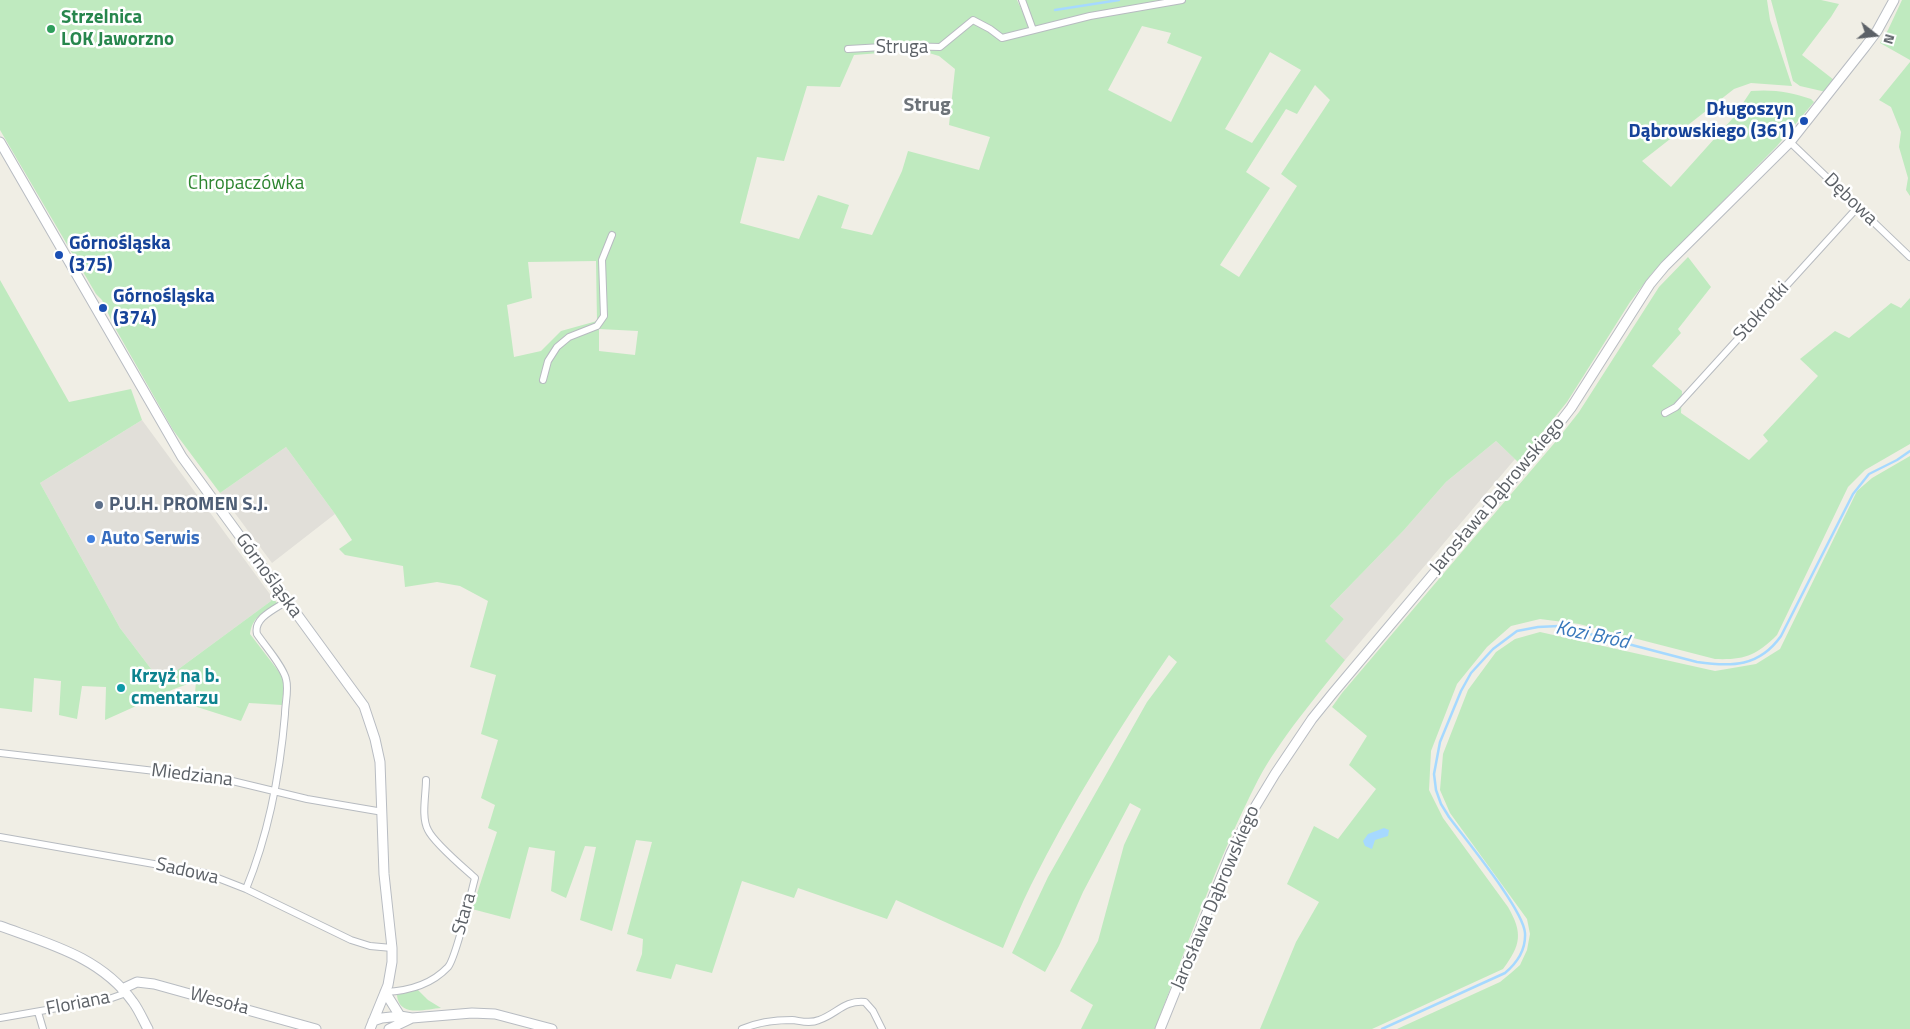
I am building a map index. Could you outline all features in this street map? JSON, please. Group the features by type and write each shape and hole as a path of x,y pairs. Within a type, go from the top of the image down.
{"street":[{"path":"1022,0 1033,30 1090,16 1182,0"},
{"name":"Jarosława Dąbrowskiego","path":"1160,1029 1231,853 1249,817 1312,719 1571,408 1633,309 1665,266 1790,142 1866,48 1894,0"},
{"name":"Struga","path":"848,49 900,46 940,47 973,20 1002,38 1033,30"},
{"name":"Górnośląska","path":"0,142 186,462 364,706 375,738 380,762 384,874 392,948 392,962 385,992 372,1025"},
{"name":"Dębowa","path":"1790,142 1910,257"},
{"name":"Stokrotki","path":"1665,413 1676,407 1857,208"},
{"path":"543,380 548,361 558,346 570,337 597,326 604,316 602,260 612,235"},
{"path":"246,889 260,855 269,823 284,724 286,679 258,634 256,627 259,621 287,601"},
{"name":"Miedziana","path":"0,753 224,779 307,799 383,812"},
{"name":"Stara","path":"385,992 410,990 449,966 475,878 428,832 425,821 426,780"},
{"name":"Sadowa","path":"0,837 205,873 246,889 351,940 370,946 392,948"},
{"path":"0,926 79,956 104,972 124,991 148,1029"},
{"name":"Wesoła","path":"124,991 137,982 149,983 295,1026 316,1029"},
{"name":"Floriana","path":"0,1018 109,999 124,991"},
{"path":"385,992 400,1016"},
{"path":"742,1029 792,1020 818,1021 843,1005 856,1001 865,1002 874,1011 882,1029"},
{"path":"38,1012 43,1029"},
{"path":"372,1025 382,1018 400,1016 412,1018 472,1013 495,1014 552,1029"},
{"path":"389,1029 412,1018"},
{"path":"372,1025 384,1029"}],"shaded area":[{"path":"142,420 272,597 271,601 161,682 120,628 40,483"},
{"path":"1496,441 1515,459 1345,660 1324,641 1344,619 1330,606 1404,530 1446,482"},
{"path":"286,447 335,514 272,563 220,493"}],"green space":[{"name":"Chropaczówka","path":"0,0 1017,0 1026,19 1024,0 1767,0 1770,20 1792,86 1751,83 1734,89 1642,161 1671,187 1733,118 1751,91 1767,90 1789,93 1811,99 1814,102 1777,146 1653,272 1630,302 1567,402 1518,462 1496,441 1446,482 1404,530 1330,606 1344,619 1325,641 1345,660 1288,734 1258,780 1216,872 1155,1029 1081,1029 1093,1005 1070,991 1098,941 1124,845 1141,809 1130,803 1083,892 1045,972 1012,953 1048,877 1147,702 1177,662 1169,655 1132,710 1062,826 1027,893 1003,948 896,900 887,919 798,888 794,898 742,881 712,973 676,964 671,979 636,971 642,954 643,939 627,934 652,842 636,840 612,931 580,920 596,847 585,846 566,898 551,891 555,851 529,847 510,919 472,909 497,832 488,828 495,805 481,798 498,740 481,734 496,675 470,667 488,601 460,586 437,582 405,587 403,566 345,555 339,549 352,540 286,447 220,493 173,430 114,326 102,300 96,294 0,130","holes":["1142,26 1171,33 1167,43 1202,57 1171,122 1108,90","919,50 939,56 955,69 949,125 990,137 979,170 908,151 902,171 872,235 841,228 849,205 818,195 799,239 740,223 757,157 784,161 807,86 840,87 854,55","1270,52 1301,70 1252,143 1225,129","1315,85 1330,100 1281,174 1297,186 1239,277 1220,265 1270,188 1246,172 1286,109 1297,114","596,261 597,321 561,331 541,351 514,357 507,305 532,298 528,262","599,329 638,331 635,355 599,351"]},
{"path":"1771,0 1821,0 1839,4 1802,55 1834,80 1826,92 1800,86 1793,81"},
{"path":"1902,0 1910,0 1910,60 1880,43"},
{"path":"1910,62 1910,196 1906,190 1908,178 1899,147 1901,132 1891,107 1879,100"},
{"path":"1688,257 1711,287 1678,329 1681,333 1652,366 1682,391 1681,413 1749,460 1768,441 1763,435 1818,376 1800,359 1835,331 1849,338 1891,303 1901,308 1910,298 1910,444 1865,470 1848,487 1777,635 1756,652 1734,659 1715,659 1579,624 1540,619 1511,626 1487,647 1457,684 1431,751 1429,790 1443,818 1513,916 1518,939 1509,961 1503,969 1372,1029 1260,1029 1296,942 1319,902 1287,884 1314,826 1338,839 1376,789 1349,765 1367,736 1332,707 1557,440 1579,412 1659,287"},
{"path":"0,280 69,402 131,389 142,420 40,483 120,628 161,682 271,601 272,597 277,603 256,619 250,634 283,677 282,705 249,703 241,721 194,706 196,681 105,720 106,687 82,686 77,719 59,715 61,681 34,678 32,712 0,708"},
{"path":"1910,456 1910,1029 1397,1029 1500,982 1520,965 1527,950 1530,934 1527,919 1450,813 1440,790 1443,754 1468,690 1496,652 1515,639 1540,632 1715,671 1756,664 1780,649 1857,491 1872,478"},
{"path":"417,989 428,1000 441,1008 414,1011 403,1007 397,995"}],"water":[{"path":"1384,828 1389,830 1388,836 1375,840 1372,849 1365,846 1363,841 1368,834"}],"waterway":[{"path":"1055,10 1119,0"},
{"name":"Kozi Bród","path":"1382,1029 1505,973 1517,960 1524,945 1525,933 1515,908 1493,875 1449,817 1441,804 1436,790 1434,774 1440,742 1461,691 1471,673 1493,649 1517,631 1538,627 1559,626 1697,662 1733,664 1754,659 1764,654 1781,636 1853,494 1869,474 1910,451"}],"place":[{"name":"Strzelnica LOK Jaworzno","path":"51,29"},
{"name":"Długoszyn Dąbrowskiego (361)","path":"1804,121"},
{"name":"Górnośląska (375)","path":"59,255"},
{"name":"Górnośląska (374)","path":"103,308"},
{"name":"P.U.H. PROMEN S.J.","path":"99,505"},
{"name":"Auto Serwis","path":"91,539"},
{"name":"Krzyż na b. cmentarzu","path":"121,688"}],"district":[{"name":"Strug","path":"927,106"}]}
